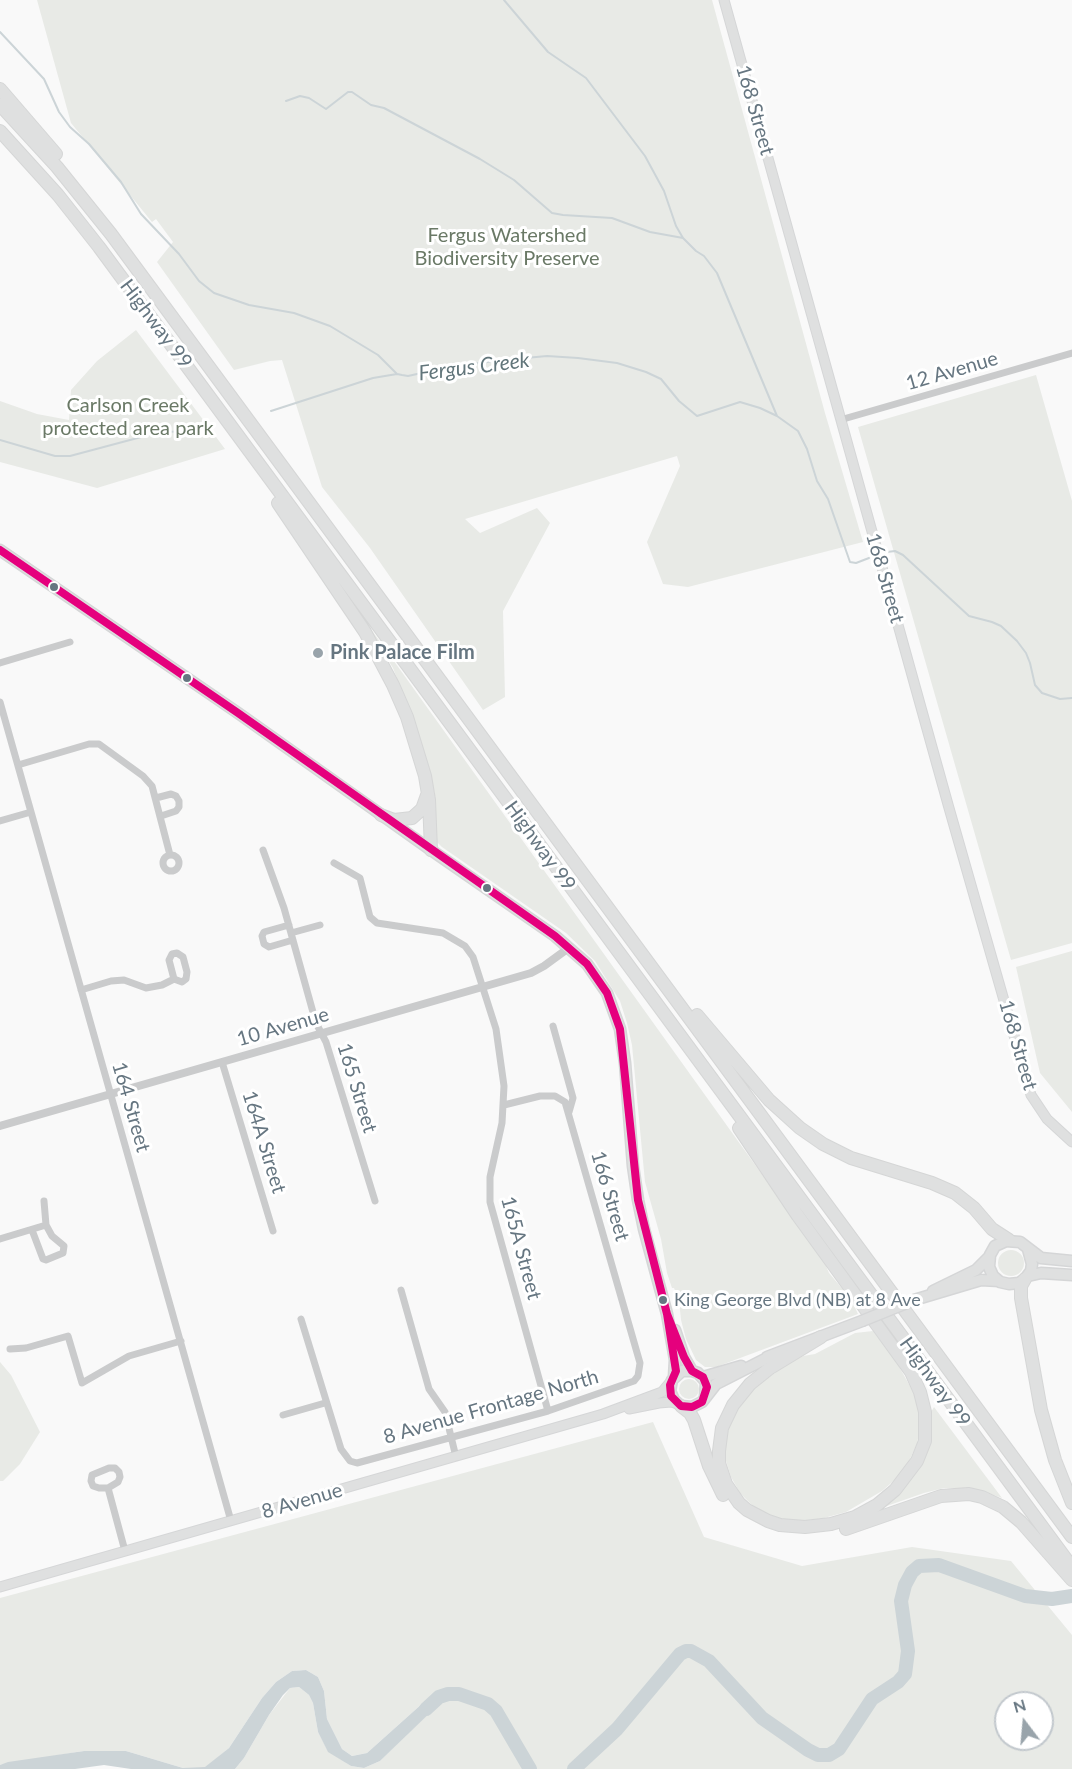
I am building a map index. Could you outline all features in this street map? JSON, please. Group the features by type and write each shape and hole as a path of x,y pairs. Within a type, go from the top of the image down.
{"highway":[{"path":"0,89 79,182 138,270"},
{"name":"Highway 99","path":"0,105 72,184 138,270 1072,1537"},
{"name":"Highway 99","path":"0,131 51,187 84,228 1072,1567"},
{"path":"220,411 381,659 400,701 425,776 429,800 431,850"},
{"path":"381,815 389,819 400,820 418,815 426,799 425,776"},
{"path":"600,896 736,1062 788,1119 823,1144 852,1158 919,1178 954,1193 974,1208 994,1230 1009,1240"},
{"path":"620,954 798,1216 905,1364 916,1382 923,1402 926,1431 921,1450 911,1471 886,1498 867,1512 837,1523 818,1527 780,1525 747,1510 732,1494 719,1462 719,1440 727,1417 750,1384 770,1368 821,1337"},
{"path":"1026,1277 1021,1290 1022,1306 1041,1410 1055,1460 1072,1503"},
{"path":"679,1405 690,1413 694,1420 709,1466 725,1498 742,1516 765,1529 791,1534 833,1532 928,1500 954,1494 969,1494 993,1501 1012,1514 1032,1533 1072,1580"}],"main road":[{"name":"168 Street","path":"724,0 948,808 1031,1095 1047,1119 1072,1142"},
{"path":"0,550 570,947 587,964 613,1007 620,1029 638,1200 667,1314 675,1360 671,1396 679,1405 692,1407 698,1405 716,1384 773,1355"},
{"path":"703,1377 773,1355 914,1300 972,1272 984,1264 995,1246 1009,1240 1020,1242 1041,1258 1072,1261"},
{"path":"1026,1277 1032,1264 1028,1249"},
{"path":"989,1257 990,1271 999,1281"},
{"path":"914,1300 981,1280 1012,1284 1041,1273 1072,1275"},
{"path":"667,1314 692,1371"},
{"path":"673,1378 682,1371 692,1371 703,1377 707,1387 705,1397"},
{"name":"8 Avenue","path":"0,1587 603,1414 662,1392 673,1378"},
{"name":"8 Avenue","path":"603,1414 659,1403 671,1402 679,1405"}],"street":[{"name":"12 Avenue","path":"840,420 1072,353"},
{"path":"0,663 70,642"},
{"name":"164 Street","path":"0,702 231,1521"},
{"path":"18,765 88,744 99,744 143,776 152,786 170,855"},
{"path":"156,798 171,794 179,801 176,811 160,816"},
{"path":"0,821 31,812"},
{"name":"165 Street","path":"263,850 291,933 316,1023 326,1042 375,1200"},
{"name":"165A Street","path":"334,863 360,878 370,917 377,923 442,933 465,946 473,957 499,1044 504,1086 502,1123 490,1177 490,1202 548,1411"},
{"path":"291,933 320,925"},
{"name":"10 Avenue","path":"0,1126 531,973 570,947"},
{"path":"81,990 111,981 124,980 146,988 155,987 174,979"},
{"name":"166 Street","path":"553,1026 573,1098 569,1112 640,1363 638,1376"},
{"name":"164A Street","path":"222,1062 273,1231"},
{"path":"504,1105 540,1096 555,1096 565,1102 569,1112"},
{"path":"32,1230 43,1259 60,1256 64,1246 51,1236 46,1225 44,1201"},
{"path":"0,1239 46,1225"},
{"path":"401,1290 429,1389 445,1412 456,1457"},
{"path":"283,1415 326,1403 301,1319"},
{"path":"10,1349 26,1348 68,1336 82,1383 129,1356 181,1341"},
{"name":"8 Avenue Frontage North","path":"326,1403 341,1449 350,1461 357,1463 548,1411 628,1384 638,1376"},
{"path":"108,1488 125,1551"}],"green space":[{"name":"Fergus Watershed Biodiversity Preserve","path":"37,0 712,0 825,413 863,542 688,587 663,584 647,542 680,466 677,456 465,519 480,533 537,508 550,523 503,611 505,697 483,710 370,548 322,487 282,360 234,370 157,262 173,242 156,219 152,222 71,123"},
{"name":"Carlson Creek protected area park","path":"136,330 225,449 97,488 0,462 0,401 37,414 69,420 71,390 97,361"},
{"path":"1036,375 1072,501 1072,943 1011,960 858,427"},
{"path":"353,604 824,1261 829,1273 851,1299 858,1314 716,1367 705,1367 696,1360 686,1339 679,1300 667,1273 661,1239 645,1182 632,1045 620,1001 595,961 566,933 437,842 435,795 429,767 415,726 393,668"},
{"path":"1072,951 1072,1112 1040,1073 1016,967"},
{"path":"1011,1250 1020,1254 1024,1263 1020,1272 1011,1276 1002,1272 998,1263 1002,1254"},
{"path":"873,1331 897,1363 915,1395 920,1428 917,1444 909,1461 897,1478 882,1491 846,1512 803,1521 784,1520 767,1515 753,1506 740,1493 731,1477 726,1461 725,1442 730,1424 740,1405 756,1387 787,1364 803,1356 815,1354 855,1333"},
{"path":"0,1362 11,1375 40,1432 20,1464 3,1481 0,1481"},
{"path":"685,1379 693,1379 699,1385 699,1393 693,1399 685,1399 679,1393 679,1385"},
{"path":"934,1407 1002,1498 977,1489 944,1488 881,1508 931,1434 931,1412"},
{"path":"653,1422 704,1537 802,1566 912,1547 1011,1561 1072,1635 1072,1769 235,1769 269,1715 290,1688 299,1687 309,1695 313,1703 318,1732 328,1751 351,1766 364,1768 380,1761 436,1706 438,1697 424,1702 367,1753 352,1756 342,1749 327,1719 324,1691 318,1677 306,1670 292,1671 276,1682 262,1698 229,1748 205,1768 183,1768 126,1751 83,1751 0,1765 0,1598"}],"shaded area":[{"path":"306,1670 318,1677 324,1691 327,1719 342,1749 352,1756 367,1753 424,1702 439,1697 436,1707 380,1761 364,1768 351,1766 328,1752 318,1732 313,1703 309,1695 299,1687 290,1688 283,1695 235,1769 131,1769 104,1765 75,1769 0,1769 0,1765 8,1762 84,1751 126,1751 183,1768 205,1767 229,1748 262,1698 276,1682 292,1671"}],"waterway":[{"path":"504,0 548,52 586,78 645,156 664,191 676,226 683,238 704,256 717,273 777,416"},
{"name":"Fergus Creek","path":"0,32 44,79 59,112 121,182 141,214 179,254 199,281 214,293 249,305 294,313 330,326 378,355 397,374 408,376 453,366 547,356 578,358 617,363 661,379 679,401 697,416 740,402 760,408 777,416 798,431 807,449 817,481 828,499 850,562 856,563 869,558"},
{"path":"286,101 300,96 309,98 326,109 348,92 352,92 371,105 384,108 480,159 514,180 552,213 612,218 650,232 683,238"},
{"path":"271,411 373,378 397,374"},
{"path":"0,440 55,456 70,456 160,432 199,431"},
{"name":"Fergus Creek","path":"887,552 895,551 903,555 969,616 1001,626 1026,653 1035,685 1042,693 1060,699 1072,698"},
{"path":"574,1769 617,1729 680,1654 686,1651 691,1651 709,1661 762,1718 808,1750 818,1755 829,1755 839,1749 872,1699 898,1682 905,1674 908,1651 901,1601 905,1585 912,1572 919,1566 939,1565 1025,1596 1052,1599 1072,1596"},
{"path":"426,1709 439,1697 448,1694 459,1694 488,1704 496,1711 530,1769"}],"transit line":[{"path":"0,550 238,713 555,936 587,964 607,993 620,1029 638,1200 667,1314"},
{"path":"667,1314 684,1357 692,1371 703,1377 707,1387 702,1402 692,1407 681,1406 671,1396 670,1385 676,1371 667,1314"}],"place":[{"name":"Pink Palace Film","path":"318,653"},
{"name":"King George Blvd (NB) at 8 Ave","path":"663,1300"}]}
